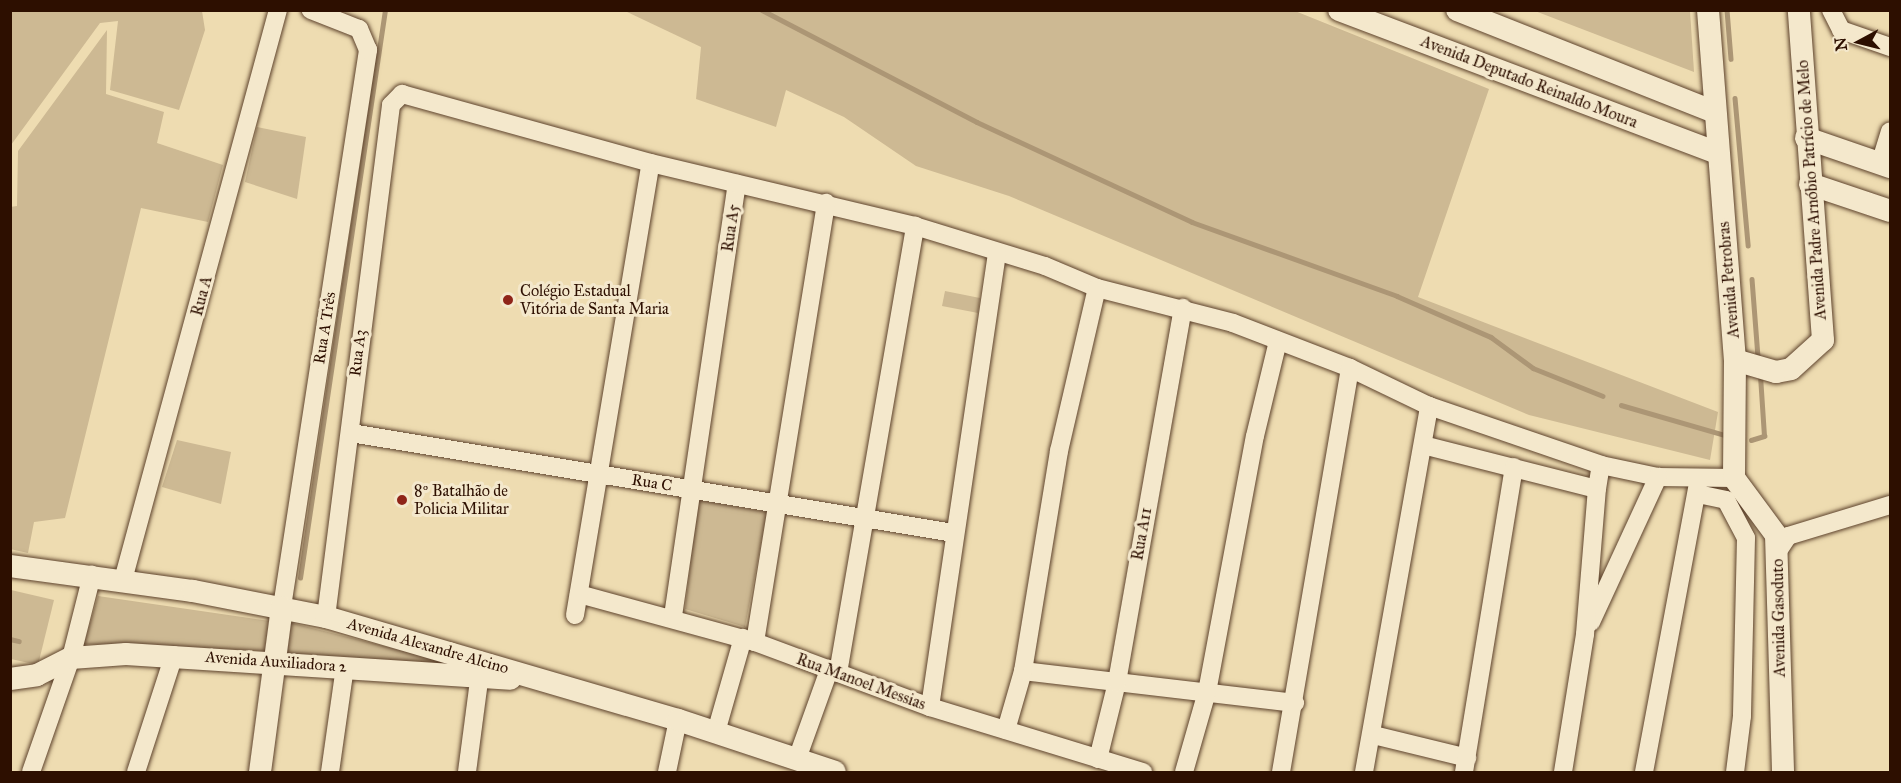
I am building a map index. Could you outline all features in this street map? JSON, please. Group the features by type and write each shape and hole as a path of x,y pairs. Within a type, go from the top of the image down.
{"street":[{"name":"Rua A","path":"123,580 278,10"},
{"name":"Rua A Três","path":"282,607 368,50 359,29 311,10"},
{"name":"Avenida Deputado Reinaldo Moura","path":"1339,10 1718,153"},
{"path":"1457,10 1715,112"},
{"name":"Avenida Petrobras","path":"1708,10 1735,360 1734,478"},
{"name":"Avenida Padre Arnóbio Patrício de Melo","path":"1735,360 1776,372 1791,369 1823,340 1806,138 1799,10"},
{"path":"1831,10 1841,30 1890,47"},
{"name":"Rua A5","path":"402,94 651,163 737,184 673,616"},
{"name":"Rua A3","path":"326,617 391,105 402,94"},
{"path":"1806,138 1885,166 1890,132"},
{"path":"575,615 651,163"},
{"path":"737,184 826,202 915,226 997,254 1045,266 1097,288 1183,308 1350,368 1429,406 1601,465 1698,485 1726,500 1746,538 1742,716 1735,772"},
{"path":"1810,184 1890,211"},
{"path":"716,732 749,640 778,504 826,202"},
{"path":"797,759 833,672 865,518 915,226"},
{"path":"930,707 997,254"},
{"path":"1006,730 1023,670 1059,451 1097,288"},
{"name":"Rua A11","path":"1098,759 1117,682 1183,308"},
{"path":"1184,772 1207,693 1255,436 1278,341"},
{"path":"1281,772 1295,703 1350,368"},
{"path":"1364,772 1373,735 1429,406"},
{"name":"Rua C","path":"351,433 954,533"},
{"path":"1422,445 1597,489"},
{"path":"1563,772 1585,634 1601,465"},
{"path":"1373,735 1465,765 1514,467"},
{"path":"1585,634 1658,477"},
{"path":"1698,485 1734,478"},
{"name":"Avenida Gasoduto","path":"1734,478 1776,535 1783,772"},
{"path":"1644,772 1698,485"},
{"path":"1778,551 1788,536 1890,505"},
{"name":"Avenida Alexandre Alcino","path":"10,566 123,580 282,607 326,617 480,669 547,681 716,732 835,772"},
{"path":"32,772 71,658 92,576"},
{"name":"Rua Manoel Messias","path":"579,594 673,616 749,640 930,707 1143,772"},
{"path":"260,772 277,661 282,607"},
{"path":"136,772 174,655"},
{"name":"Avenida Auxiliadora 2","path":"10,679 38,675 71,658 174,655 345,667 480,669"},
{"path":"330,772 345,667"},
{"path":"466,772 480,669"},
{"path":"1023,670 1295,703"},
{"path":"667,772 678,720"},
{"path":"249,772 267,723"}],"shaded area":[{"path":"11,10 202,11 205,30 179,110 110,90 118,21 100,23 11,145"},
{"path":"625,11 1295,11 1489,89 1418,297 1718,412 1710,460 1529,415 1009,196 916,166 844,117 786,90 776,127 696,99 701,47"},
{"path":"1535,11 1690,11 1694,72"},
{"path":"107,30 106,94 164,112 157,143 223,165 208,222 141,208 65,518 34,522 28,553 10,549 10,207 17,206 18,151"},
{"path":"257,127 306,137 297,199 245,182"},
{"path":"945,291 980,298 978,313 942,306"},
{"path":"177,440 231,452 221,504 162,487"},
{"path":"698,500 767,512 745,627 685,609"},
{"path":"11,590 54,600 38,665 11,659"},
{"path":"98,596 270,621 266,651 84,644"},
{"path":"288,622 455,664 285,655"}],"waterway":[{"path":"300,578 385,10"},
{"path":"762,10 977,122 1192,222 1397,296 1491,337 1533,368 1603,396"},
{"path":"1727,10 1731,59"},
{"path":"1735,98 1748,245"},
{"path":"1752,279 1758,357"},
{"path":"1751,440 1764,436 1760,376"},
{"path":"1621,405 1725,435"},
{"path":"10,639 19,641"}],"place":[{"name":"Colégio Estadual Vitória de Santa Maria","path":"508,300"},
{"name":"8º Batalhão de Policia Militar","path":"402,500"}]}
